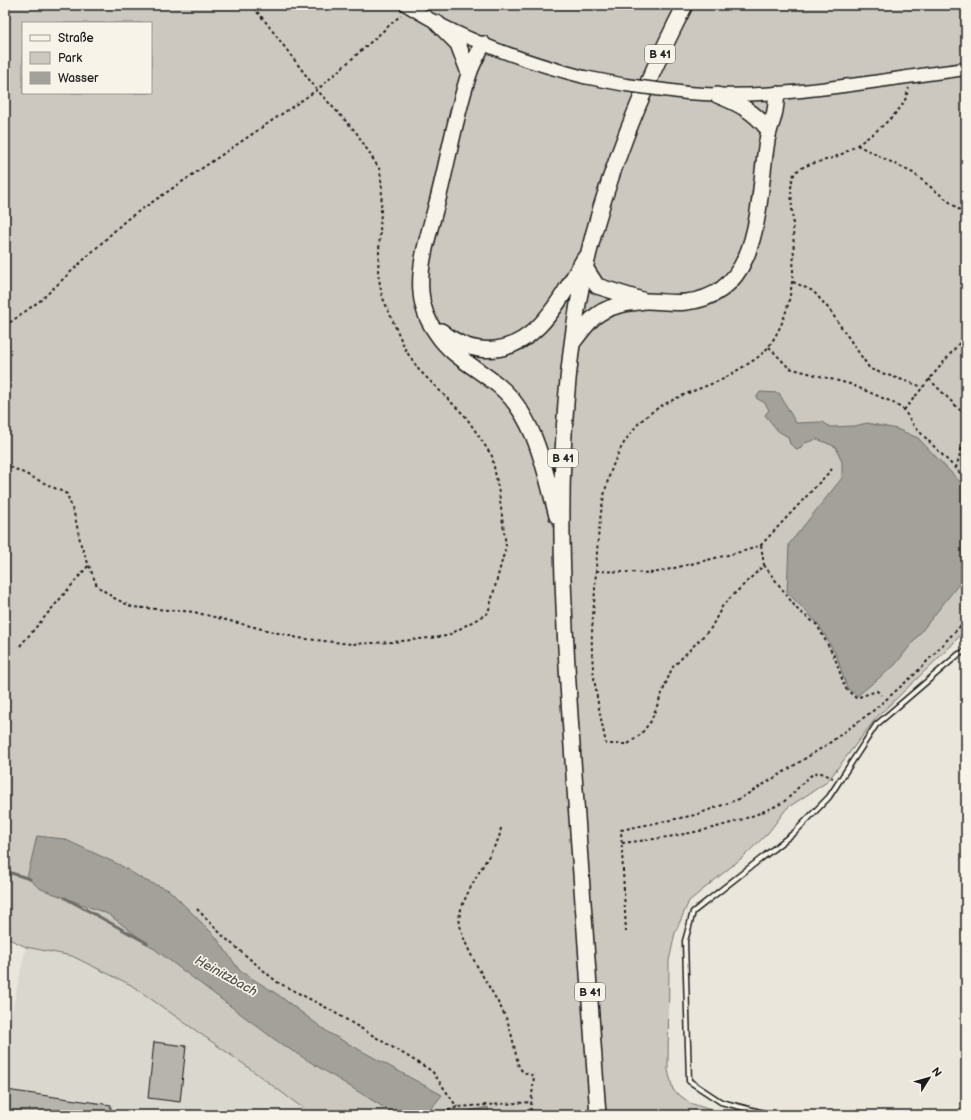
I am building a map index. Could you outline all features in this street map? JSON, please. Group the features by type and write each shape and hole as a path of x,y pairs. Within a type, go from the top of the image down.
{"highway":[{"name":"B 41","path":"598,1115 566,669 562,537 564,414 572,344 590,248 616,163 638,105 659,57 685,5"},
{"path":"437,23 458,44 469,73"},
{"path":"483,44 469,73 423,262 421,291 422,304 436,334 456,356 497,384 518,406 528,425 540,456 562,537"},
{"path":"572,344 589,321 599,313 618,305 645,301 686,302 701,299 724,286 741,268 751,245 756,225 766,134 774,114 772,94"},
{"path":"717,95 745,108 757,117 766,134"},
{"path":"429,320 451,339 466,346 489,349 509,346 532,333 555,307 590,248"},
{"path":"586,269 597,286 645,301"}],"main road":[{"path":"407,6 437,23 483,44 584,76 626,85 687,92 717,95 772,94 966,68"}],"lane":[{"path":"772,1115 721,1102 689,1081 685,941 693,912 795,832 829,797 876,724 959,654 966,651"}],"path":[{"path":"5,464 67,494 88,566 96,586 114,598 132,607 194,612 298,638 351,644 393,642 447,636 488,613 506,546 499,493 492,456 466,417 419,370 406,351 382,296 379,281 382,189 380,170 356,132 317,90 265,21 251,5"},
{"path":"5,326 41,300 126,220 317,90 407,6"},
{"path":"764,565 723,605 711,628 672,668 651,721 641,734 628,744 606,744 596,697 592,650 600,510 608,480 620,452 632,431 646,417 682,395 719,381 753,362 769,347 779,330 787,309 793,282 794,257 791,188 792,179 796,172 809,165 836,157 874,134 900,108 905,100 912,75"},
{"path":"857,144 913,173 966,215"},
{"path":"793,282 813,291 825,305 870,369 923,387"},
{"path":"904,410 966,335"},
{"path":"769,347 789,368 850,384 892,402 904,410 914,426 966,479"},
{"path":"930,379 963,413 966,433 956,468"},
{"path":"596,571 654,573 742,552 761,545 832,469"},
{"path":"761,545 764,565 797,610 817,625 835,658 845,688 856,698 877,691 880,695"},
{"path":"20,646 88,566"},
{"path":"626,932 622,830 695,815 739,799 828,744 887,699 914,674 966,620"},
{"path":"622,843 665,838 737,822 781,803 800,788 808,777 820,772 840,781"},
{"path":"501,828 499,838 464,902 460,915 460,930 500,1003 508,1023 519,1067 523,1072 534,1076 530,1115"},
{"path":"197,909 224,937 277,982 327,1008 432,1071 457,1107"},
{"path":"437,1115 457,1107 532,1102"}],"shaded area":[{"path":"26,947 72,956 131,985 245,1065 312,1115 5,1115 5,1043"}],"green space":[{"path":"5,5 966,5 966,628 951,646 876,718 827,782 787,808 768,833 743,857 689,901 675,933 669,961 668,1070 673,1090 690,1103 725,1115 312,1115 245,1065 131,985 72,956 26,947 5,937"}],"water":[{"path":"760,392 779,393 796,423 823,422 830,427 855,426 867,423 897,429 918,438 966,488 966,575 895,665 857,696 847,688 837,657 819,625 787,592 789,544 842,478 842,462 836,447 817,439 805,443 798,450 790,444 788,437 778,431 765,415 769,410 765,403 756,398"},
{"path":"37,836 64,839 120,865 144,880 169,890 216,937 240,971 277,994 329,1033 442,1095 426,1115 396,1115 278,1042 108,914 41,889 27,878"},
{"path":"488,1107 489,1115 451,1115"}],"building":[{"path":"154,1042 186,1046 180,1102 148,1098"},
{"path":"6,1090 111,1105 110,1115 5,1115"}],"waterway":[{"name":"Heinitzbach","path":"5,871 30,879"},
{"name":"Heinitzbach","path":"65,898 147,943"}]}
